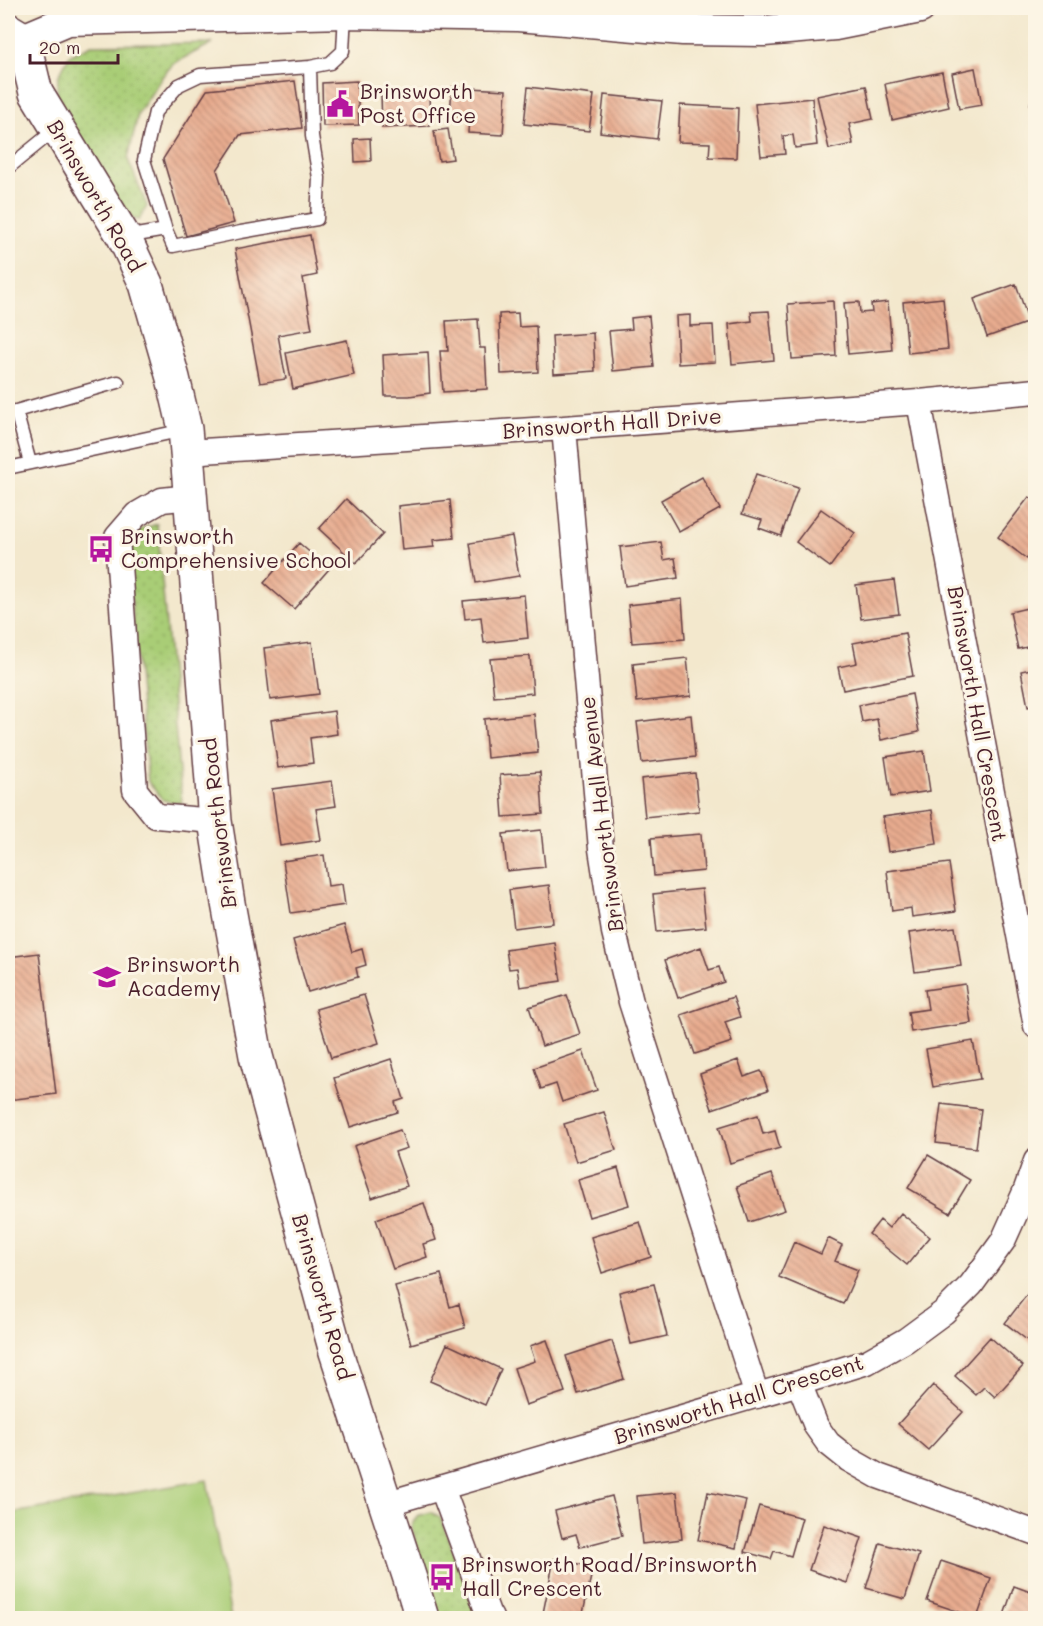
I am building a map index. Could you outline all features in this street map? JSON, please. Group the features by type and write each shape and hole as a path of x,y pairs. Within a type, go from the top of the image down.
{"main road":[{"name":"Brinsworth Road","path":"15,35 36,93 124,237 146,284 173,378 186,441 215,821 256,1056 336,1352 422,1618"}],"street":[{"path":"15,35 68,20 345,13 517,12 683,30 764,31 835,25 920,8"},
{"name":"Brinsworth Hall Drive","path":"186,441 564,428 919,402 1035,391"},
{"name":"Brinsworth Hall Crescent","path":"919,402 1035,1026"},
{"name":"Brinsworth Hall Avenue","path":"564,428 601,849 614,932 631,1002 757,1396"},
{"path":"190,497 162,500 136,516 117,537 135,790 156,816 215,821"},
{"name":"Brinsworth Hall Crescent","path":"385,1504 867,1362 906,1340 944,1312 971,1285 1003,1241 1025,1192 1035,1161"},
{"path":"799,1383 816,1426 828,1443 848,1459 878,1476 1035,1533"},
{"path":"442,1488 491,1618"}],"lane":[{"path":"310,67 312,136 319,178 316,219 173,246 144,160 155,112 178,85 201,75 310,67 330,63 343,51 345,13"},
{"path":"8,168 57,129"},
{"path":"124,237 166,230"},
{"path":"30,463 16,411 118,382"},
{"path":"8,468 186,441"}],"green space":[{"path":"213,43 174,63 138,114 128,159 147,206 139,220 129,218 61,107 57,94 58,77 69,56 91,45"},
{"path":"157,524 182,804 163,800 148,782 127,552 136,531"},
{"path":"207,1480 231,1618 8,1618 8,1514"},
{"path":"431,1512 440,1517 479,1618 440,1618 411,1526 417,1516"}],"building":[{"path":"975,68 982,105 959,109 952,73"},
{"path":"942,72 949,107 892,120 885,84"},
{"path":"1034,79 1036,79 1036,107 1030,106"},
{"path":"295,81 302,128 240,135 217,170 234,223 186,236 163,159 207,90"},
{"name":"Brinsworth Post Office","path":"357,81 359,125 323,126 322,83"},
{"path":"866,86 873,119 849,124 853,144 829,149 817,96"},
{"path":"452,87 506,90 503,135 468,133 469,116 450,116"},
{"path":"528,87 594,95 589,131 524,124"},
{"path":"429,92 430,126 382,128 381,93"},
{"path":"604,95 662,101 657,139 600,132"},
{"path":"812,98 817,145 795,148 793,135 783,136 785,154 761,156 755,104"},
{"path":"680,105 738,108 736,158 709,157 710,143 678,142"},
{"path":"448,129 453,159 439,161 434,131"},
{"path":"370,138 371,161 355,162 354,139"},
{"path":"310,235 317,275 303,278 312,329 278,335 286,379 260,383 235,249"},
{"path":"1016,284 1029,322 987,337 974,299"},
{"path":"943,298 948,349 908,353 903,302"},
{"path":"833,301 836,356 792,359 788,304"},
{"path":"859,302 860,313 872,312 871,304 888,302 892,350 848,354 844,303"},
{"path":"769,311 774,360 732,364 729,324 752,321 751,312"},
{"path":"518,313 519,327 536,326 538,372 501,374 499,314"},
{"path":"690,315 690,326 713,325 715,362 678,364 676,316"},
{"path":"649,316 654,367 613,371 609,331 632,329 631,318"},
{"path":"478,319 480,348 485,348 487,389 443,392 440,351 448,351 446,321"},
{"path":"593,333 595,371 554,374 552,336"},
{"path":"347,340 354,375 293,389 286,353"},
{"path":"428,352 430,393 385,396 383,355"},
{"path":"756,474 798,488 781,536 759,528 762,520 742,514"},
{"path":"702,477 720,509 679,532 661,500"},
{"path":"1029,497 1036,501 1036,548 1027,559 998,537"},
{"path":"346,499 383,534 356,563 319,529"},
{"path":"450,500 454,538 433,540 434,547 402,550 398,506"},
{"path":"821,509 855,533 830,567 796,542"},
{"path":"512,536 519,576 476,583 470,543"},
{"path":"661,542 664,560 675,558 678,578 625,586 620,547"},
{"path":"299,543 329,569 294,609 264,583"},
{"path":"894,580 899,614 861,619 856,585"},
{"path":"524,595 528,638 484,643 481,617 465,619 463,601"},
{"path":"682,599 685,639 632,643 628,605"},
{"path":"1036,606 1036,645 1018,649 1010,612"},
{"path":"905,633 913,676 843,690 838,667 857,663 853,643"},
{"path":"312,642 319,694 270,700 264,648"},
{"path":"530,656 533,693 494,697 490,659"},
{"path":"687,658 691,696 637,702 633,664"},
{"path":"1036,668 1036,706 1028,707 1021,671"},
{"path":"912,694 919,732 881,740 877,719 862,722 859,705"},
{"path":"334,711 337,734 310,738 313,763 278,768 271,720"},
{"path":"534,714 538,753 487,758 484,719"},
{"path":"691,715 695,757 642,763 637,722"},
{"path":"924,751 930,791 891,797 885,757"},
{"path":"540,772 543,814 503,817 500,775"},
{"path":"695,773 699,811 645,817 641,779"},
{"path":"332,781 336,806 316,809 321,840 280,846 272,789"},
{"path":"932,810 937,844 888,852 883,817"},
{"path":"541,830 545,867 507,871 503,834"},
{"path":"701,834 704,871 654,876 651,838"},
{"path":"324,855 328,886 342,884 345,905 291,913 283,861"},
{"path":"949,863 956,911 912,917 911,908 892,911 887,871"},
{"path":"549,885 553,923 514,928 509,890"},
{"path":"702,889 706,927 657,932 653,894"},
{"path":"344,925 352,952 362,949 366,965 356,968 358,977 308,992 293,940"},
{"path":"955,927 961,966 915,972 909,933"},
{"path":"555,943 561,981 520,987 517,968 509,969 506,950"},
{"path":"701,947 709,970 719,967 724,982 678,998 665,960"},
{"path":"39,953 56,1094 8,1100 8,957"},
{"path":"965,984 971,1023 911,1032 908,1012 928,1009 925,990"},
{"path":"364,995 379,1043 331,1058 316,1009"},
{"path":"567,995 580,1034 542,1046 529,1007"},
{"path":"733,997 740,1017 725,1022 732,1042 695,1054 681,1015"},
{"path":"973,1041 980,1079 933,1087 926,1049"},
{"path":"583,1051 597,1090 562,1102 556,1084 541,1089 534,1068"},
{"path":"391,1059 404,1099 395,1102 398,1112 350,1127 334,1078"},
{"path":"738,1060 744,1077 761,1071 768,1090 712,1109 700,1074"},
{"path":"941,1104 981,1109 976,1148 936,1143"},
{"path":"604,1112 616,1150 576,1162 564,1124"},
{"path":"758,1115 763,1134 775,1131 780,1148 730,1163 719,1127"},
{"path":"400,1130 407,1148 395,1152 407,1186 372,1198 354,1146"},
{"path":"928,1155 970,1180 950,1213 908,1188"},
{"path":"618,1168 629,1205 589,1217 578,1180"},
{"path":"772,1174 785,1210 749,1222 737,1186"},
{"path":"424,1203 436,1240 423,1244 427,1257 393,1269 376,1219"},
{"path":"901,1213 930,1237 907,1265 869,1234 880,1220 889,1228"},
{"path":"640,1222 651,1257 602,1273 591,1237"},
{"path":"828,1238 842,1245 835,1261 858,1270 843,1304 779,1277 794,1242 821,1254"},
{"path":"441,1274 450,1307 459,1304 465,1328 411,1344 395,1286"},
{"path":"654,1284 667,1336 631,1344 619,1292"},
{"path":"1029,1292 1036,1297 1036,1347 1005,1323"},
{"path":"990,1337 1023,1366 995,1397 984,1387 976,1395 955,1376"},
{"path":"547,1340 565,1392 526,1405 514,1368 535,1361 530,1346"},
{"path":"612,1341 624,1379 578,1394 566,1356"},
{"path":"447,1344 501,1369 485,1405 430,1381"},
{"path":"933,1385 963,1412 928,1450 898,1424"},
{"path":"677,1492 682,1539 642,1544 637,1496"},
{"path":"708,1492 746,1500 736,1548 698,1540"},
{"path":"612,1496 622,1536 580,1547 576,1534 562,1538 555,1511"},
{"path":"759,1506 802,1518 791,1556 774,1551 771,1559 745,1552"},
{"path":"824,1525 862,1538 847,1583 809,1570"},
{"path":"880,1543 919,1554 905,1599 866,1588"},
{"path":"554,1559 593,1567 582,1618 542,1618"},
{"path":"941,1561 991,1578 977,1618 927,1601"},
{"path":"1014,1586 1036,1594 1036,1618 1003,1618"}],"place":[{"name":"Brinsworth Post Office","path":"340,104"},
{"name":"Brinsworth Comprehensive School","path":"101,549"},
{"name":"Brinsworth Academy","path":"107,977"},
{"name":"Brinsworth Road/Brinsworth Hall Crescent","path":"442,1577"}]}
